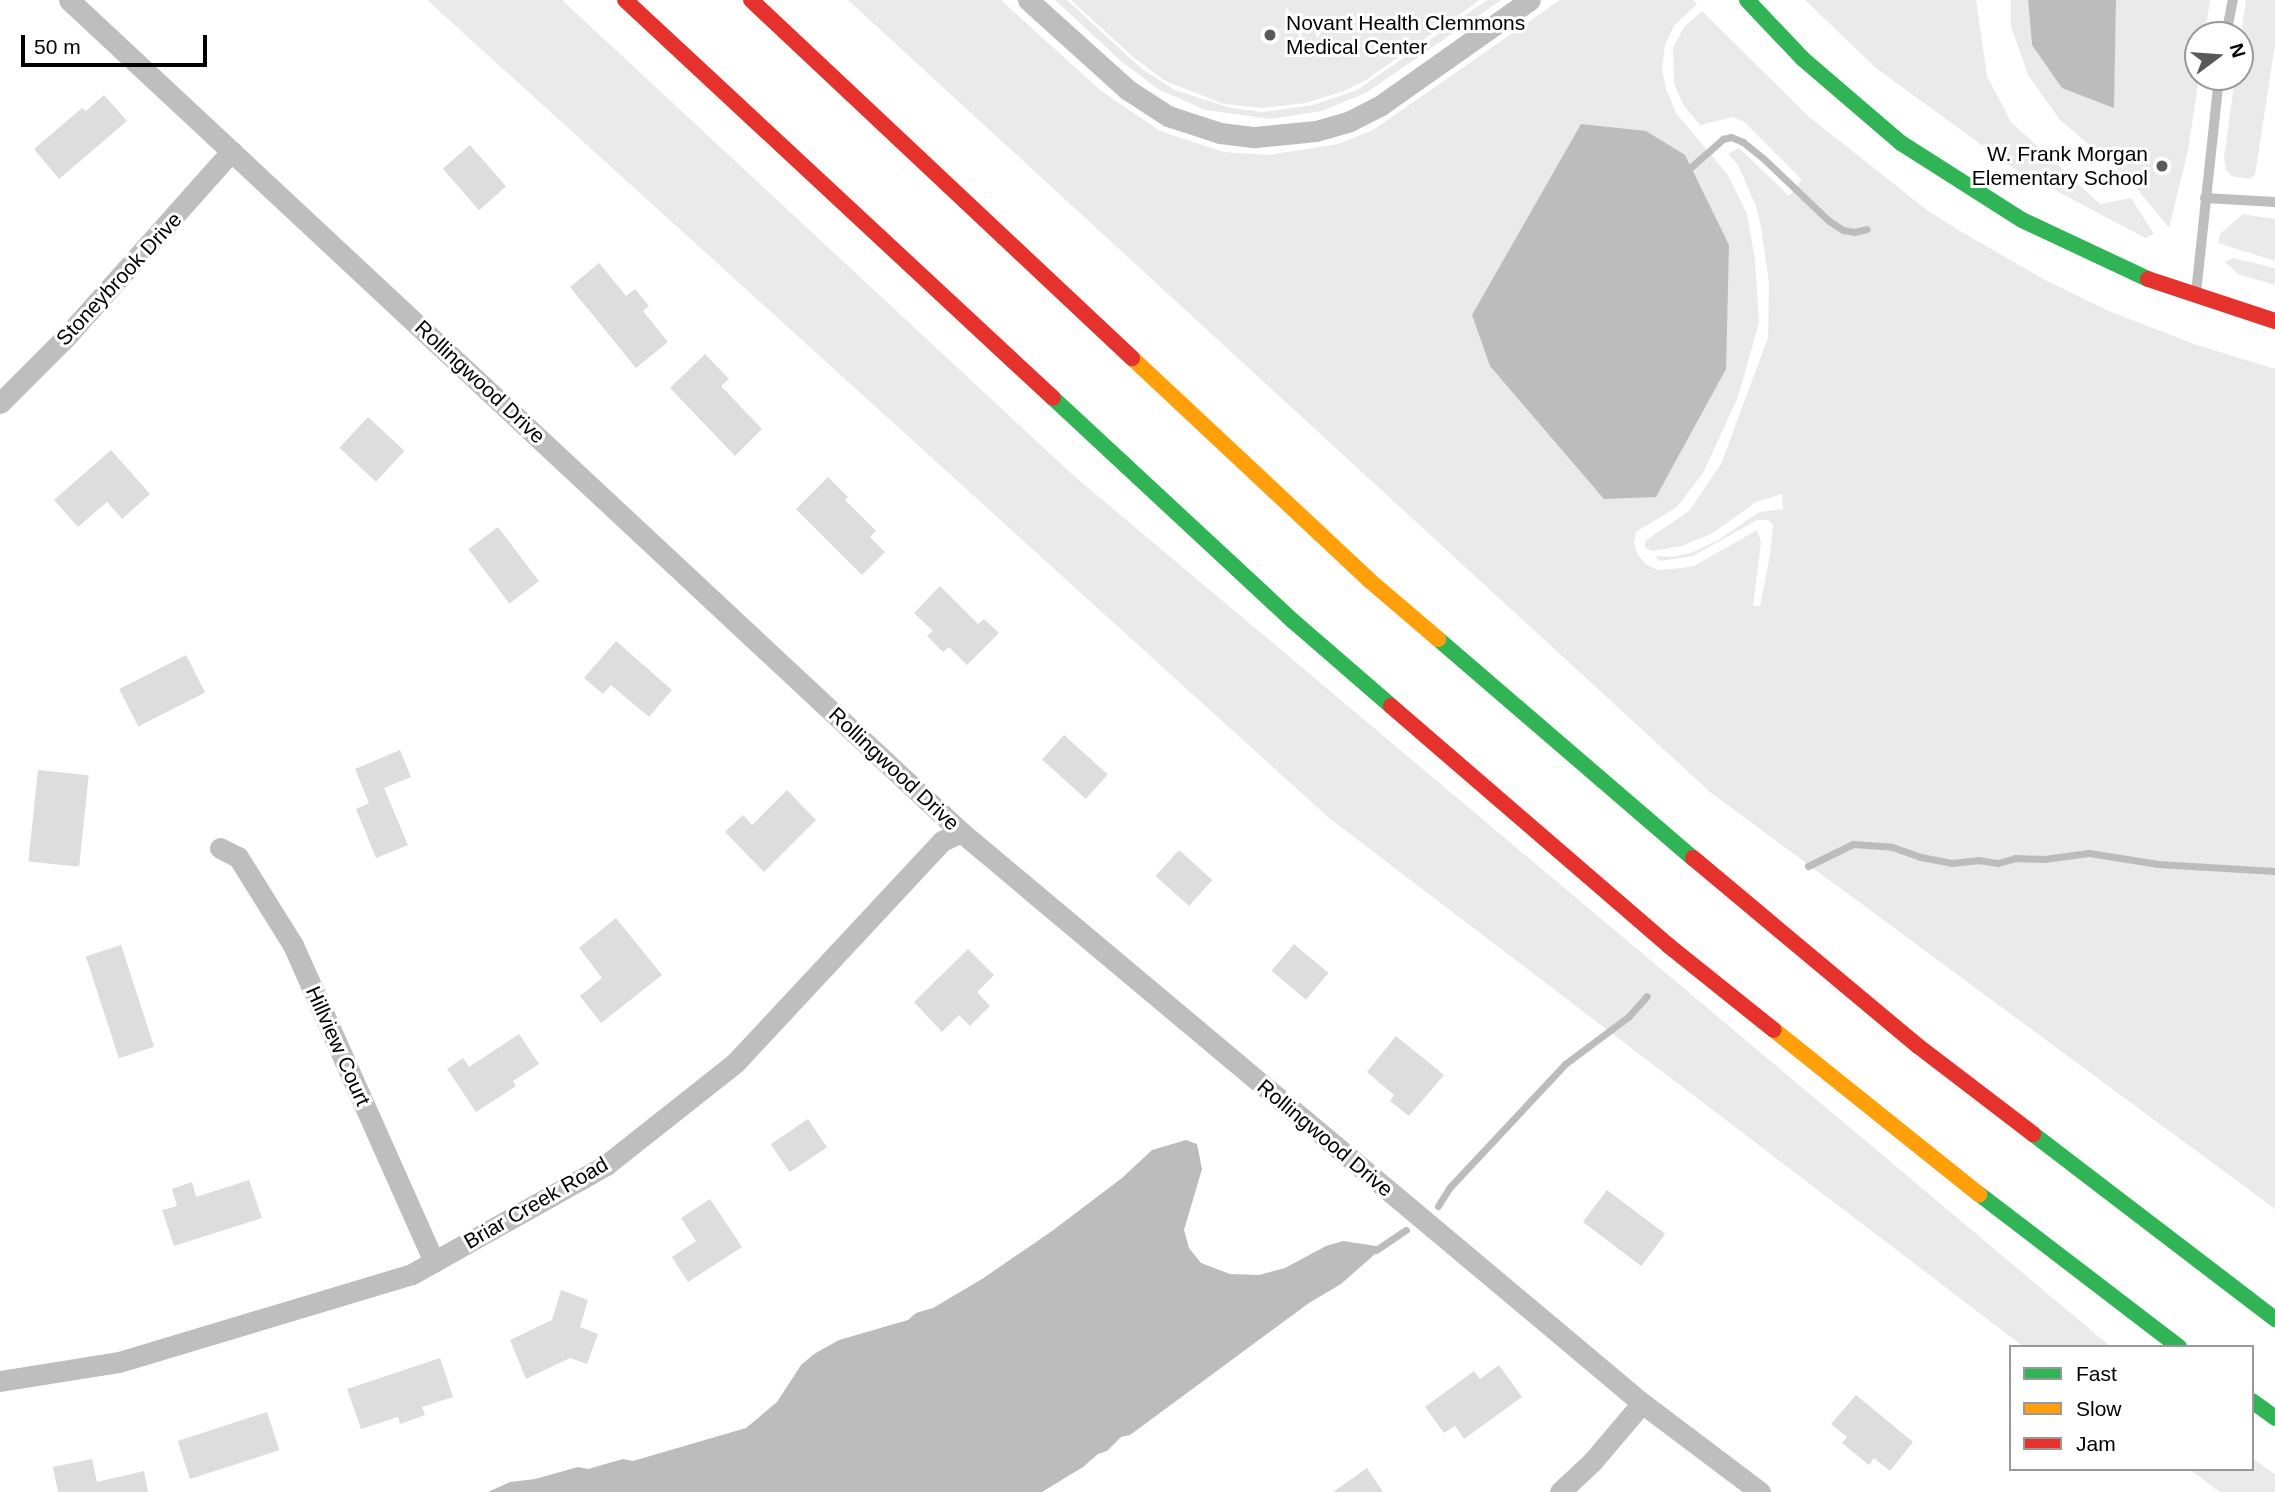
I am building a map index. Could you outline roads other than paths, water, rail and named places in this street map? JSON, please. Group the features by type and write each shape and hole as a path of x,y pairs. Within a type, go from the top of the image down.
{"main road":[{"path":"625,0 1314,639 1669,946 2057,1256 2176,1345"},
{"path":"751,0 1380,589 1745,902 1908,1037 2275,1319"},
{"path":"1747,0 1803,59 1901,143 2022,220 2075,249 2131,274 2275,321"},
{"path":"2254,1402 2275,1418"}],"street":[{"name":"Rollingwood Drive","path":"69,0 961,832 1642,1403 1760,1492"},
{"path":"1028,0 1128,90 1168,116 1220,133 1255,137 1315,131 1350,121 1381,105 1530,0"},
{"name":"Stoneybrook Drive","path":"0,403 66,337 232,151"},
{"name":"Briar Creek Road","path":"0,1381 119,1362 412,1274 606,1165 735,1063 942,841 961,832"},
{"name":"Hillview Court","path":"220,848 238,857 293,945 434,1262"},
{"path":"1560,1492 1592,1462 1642,1403"}],"lane":[{"path":"2229,21 2232,0"},
{"path":"2196,297 2217,91"},
{"path":"2206,198 2271,202"}],"waterway":[{"path":"1691,167 1723,139 1731,137 1743,142 1765,160 1829,221 1843,230 1854,232 1867,229"},
{"path":"1808,866 1853,844 1892,847 1951,863 1978,860 1998,863 2015,858 2044,859 2089,853 2158,864 2275,871"},
{"path":"1438,1206 1450,1187 1565,1064 1628,1017 1647,996"},
{"path":"1376,1250 1406,1230"}],"place":[{"name":"Novant Health Clemmons Medical Center","path":"1270,35"},
{"name":"W. Frank Morgan Elementary School","path":"2162,166"}]}
